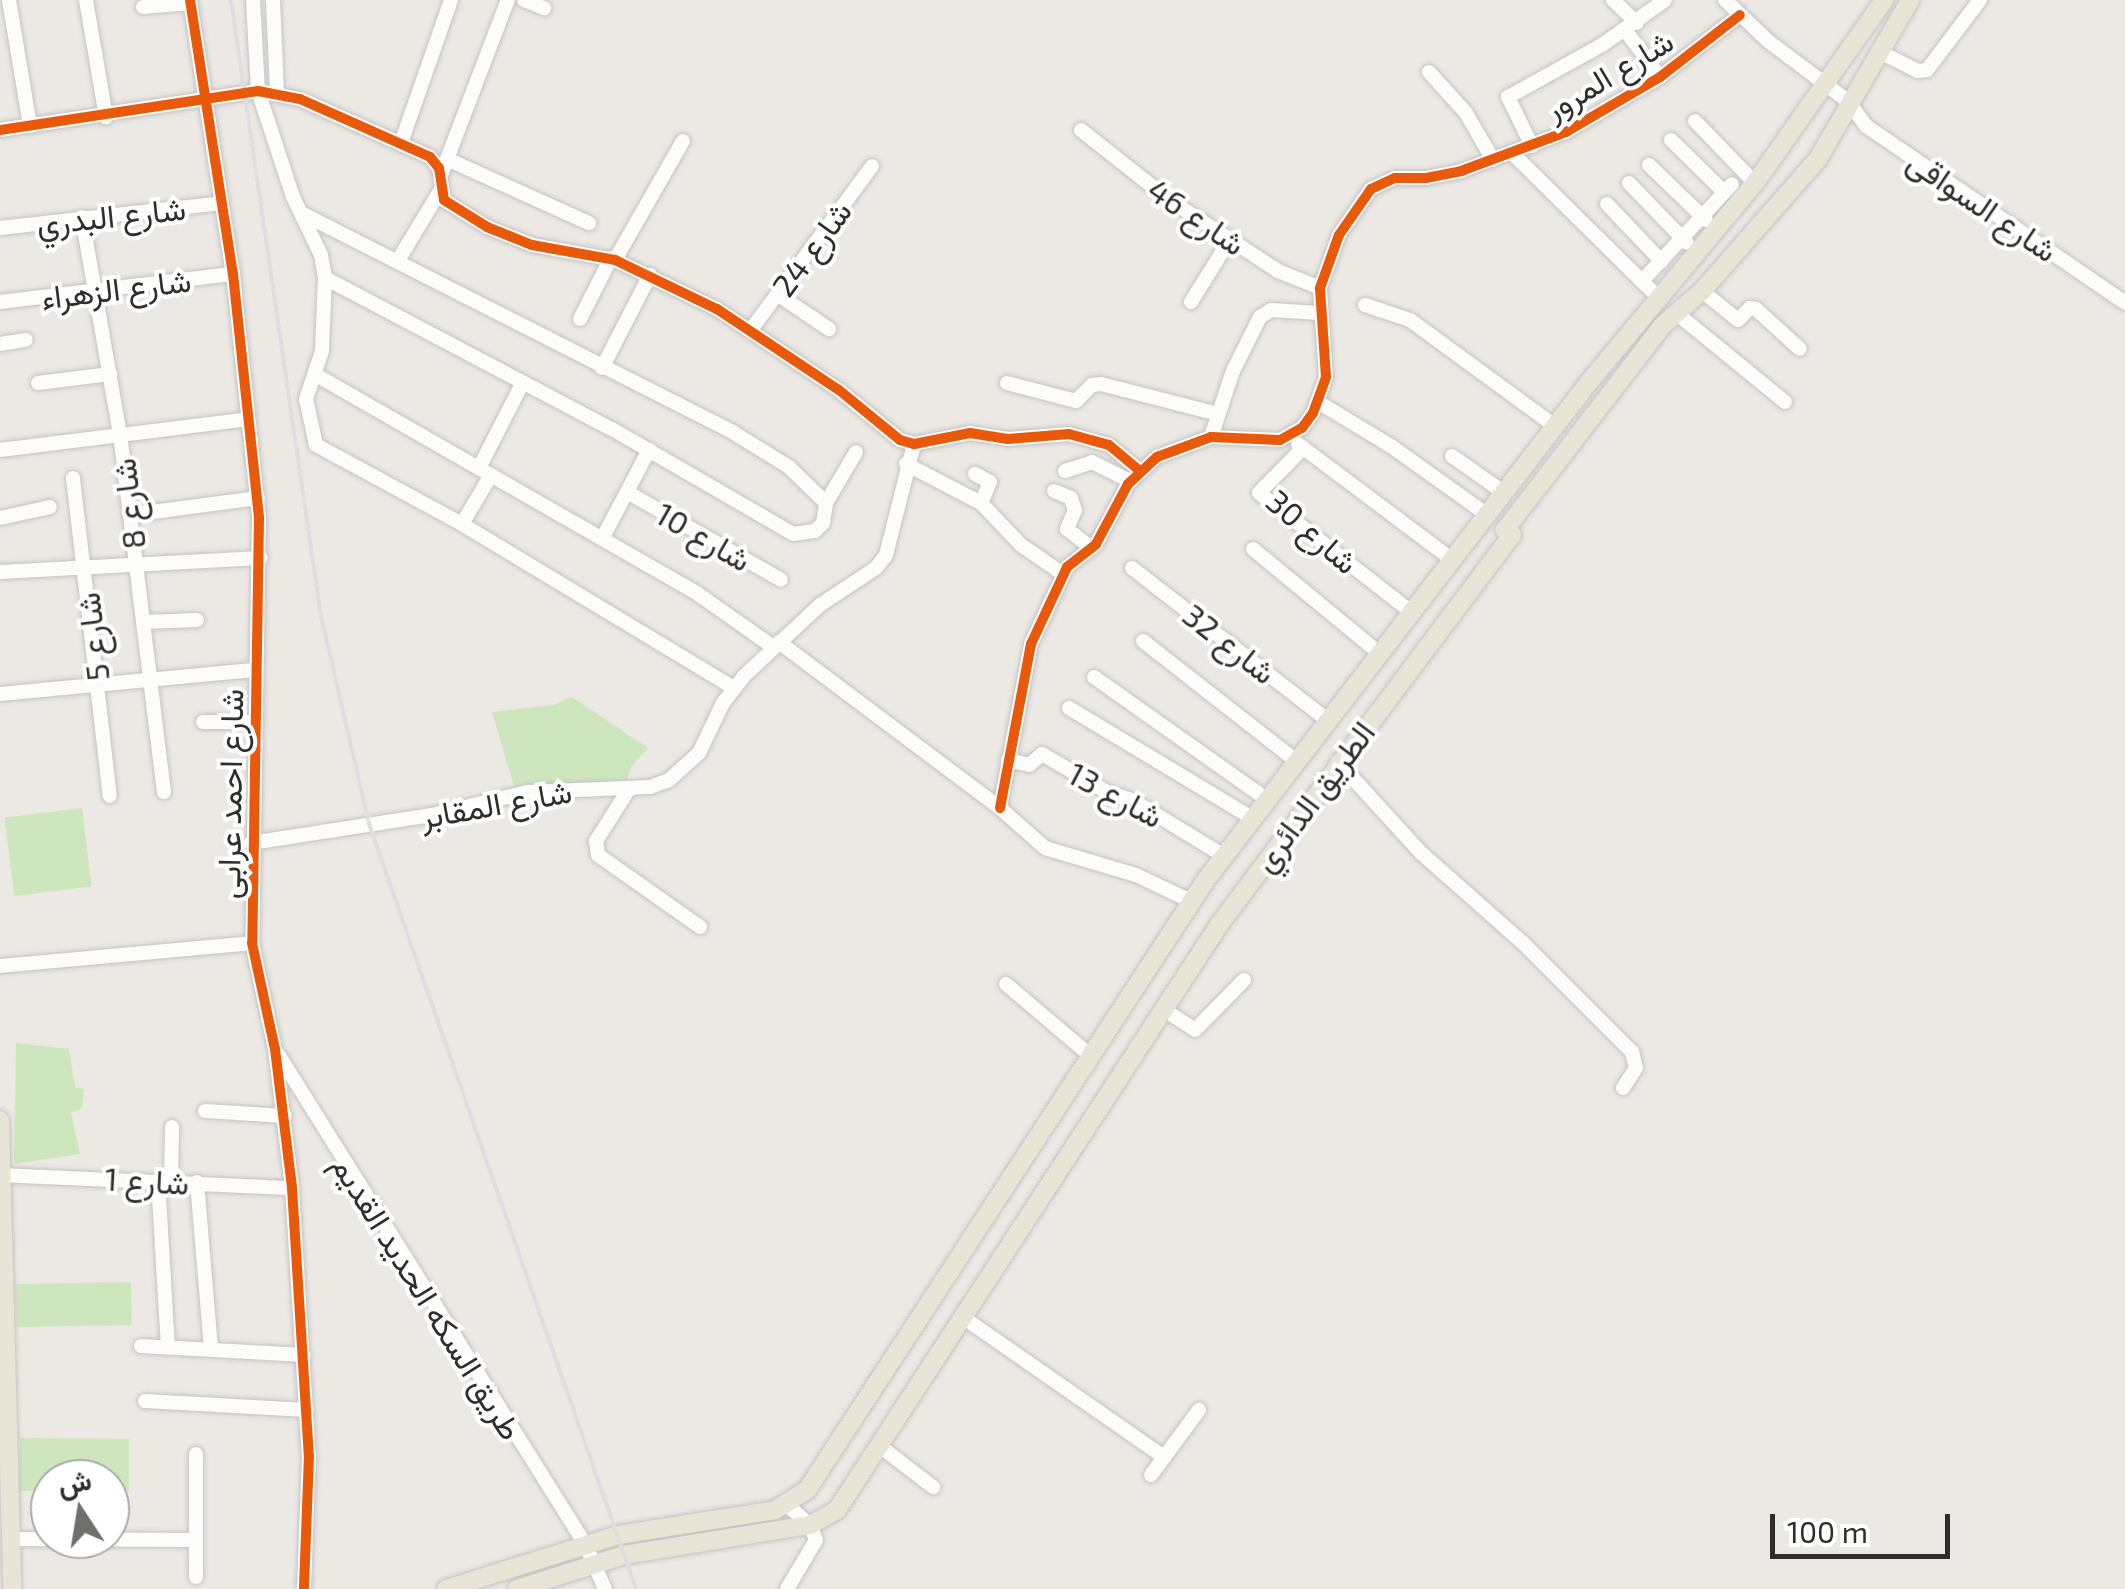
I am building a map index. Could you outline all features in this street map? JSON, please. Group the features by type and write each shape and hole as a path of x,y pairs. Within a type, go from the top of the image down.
{"main road":[{"name":"الطريق الدائري","path":"787,1505 815,1480 1191,901 1266,798 1555,426 1755,183 1884,0"},
{"name":"الطريق الدائري","path":"517,1589 624,1555 810,1525 837,1510 881,1448 1163,1009 1338,762 1512,535 1505,530 1675,312 1702,291 1837,133 1848,100 1910,0"},
{"path":"1806,112 1837,133"},
{"path":"1376,656 1400,681"},
{"path":"1064,1098 1092,1118"},
{"path":"0,1120 12,1589"},
{"path":"446,1589 618,1535 787,1505"}],"street":[{"path":"9,0 30,126"},
{"path":"86,0 106,117"},
{"path":"254,0 258,91 300,213 313,233 325,278 316,375 306,398 316,445 462,524 734,688"},
{"path":"272,0 277,93"},
{"path":"400,143 451,0"},
{"path":"396,262 440,184 508,0"},
{"path":"524,0 544,8"},
{"path":"1613,0 1660,77"},
{"path":"1532,146 1508,98 1631,26 1666,0"},
{"name":"شارع السواقى","path":"1725,0 1824,85 1848,100 1866,126 2125,303"},
{"path":"1878,51 1918,71 1927,70 1980,0"},
{"path":"143,8 190,2"},
{"name":"شارع احمد عرابى","path":"190,2 232,274 258,498 261,558 251,843 252,943 275,1049 292,1188 307,1410 309,1501 304,1589"},
{"name":"شارع المرور","path":"1318,402 1327,358 1319,313 1320,288 1339,236 1371,189 1382,180 1444,176 1532,146 1598,115 1660,77 1740,15"},
{"path":"1428,72 1466,113 1493,160"},
{"path":"0,130 258,91 277,93 325,108 430,156 450,205 508,238 613,259 650,275 750,331 839,390 885,431 914,444 970,433 1008,439 1069,434 1108,445 1135,476"},
{"path":"1694,121 1755,183"},
{"name":"شارع 46","path":"1081,130 1168,198 1292,278 1320,288"},
{"path":"1642,281 1728,188 1671,140"},
{"path":"580,320 683,141"},
{"path":"1512,153 1659,298"},
{"path":"447,160 589,223"},
{"path":"1649,165 1717,231"},
{"name":"شارع 24","path":"750,331 872,166"},
{"path":"1629,183 1698,254"},
{"name":"شارع البدري","path":"0,228 222,204"},
{"path":"1607,204 1661,261"},
{"path":"300,213 762,448 814,487 826,502"},
{"name":"شارع 8","path":"82,217 120,434 164,792"},
{"path":"1191,302 1230,238"},
{"name":"شارع الزهراء","path":"0,302 232,274"},
{"path":"602,368 650,275"},
{"path":"325,278 649,450 794,534 814,532 823,523 826,502 856,452"},
{"path":"1702,291 1738,320 1750,308 1756,308 1800,348"},
{"path":"777,294 829,329"},
{"path":"1365,304 1410,320 1555,426"},
{"path":"1211,436 1248,338 1264,312 1319,313"},
{"path":"1675,312 1785,402"},
{"path":"0,344 26,340"},
{"path":"38,384 110,374"},
{"path":"316,375 698,594 776,644 1000,808 1045,848 1136,874 1191,901"},
{"path":"1008,383 1076,400 1092,385 1101,384 1218,414"},
{"path":"462,524 522,384"},
{"path":"1000,808 1031,644 1063,574 1074,559 1091,548 1135,476 1174,448 1211,436 1289,437 1302,428 1318,402 1390,446 1486,514"},
{"path":"0,450 248,418"},
{"path":"1289,437 1451,559"},
{"name":"شارع المقابر","path":"251,843 432,815 528,792 629,788 669,780 686,768 734,688 776,644 886,555 893,541 906,464 914,444"},
{"name":"شارع 30","path":"1303,448 1259,493 1410,611"},
{"path":"602,539 649,450"},
{"path":"1452,456 1503,492"},
{"path":"1064,471 1092,462 1135,476"},
{"path":"906,464 981,503 1022,545 1063,574"},
{"path":"976,474 990,482 981,503"},
{"name":"شارع 5","path":"73,478 110,796"},
{"path":"1054,490 1071,498 1075,510 1067,529 1091,548"},
{"name":"شارع 10","path":"628,492 781,580"},
{"path":"130,515 258,498"},
{"path":"0,518 50,508"},
{"path":"1253,550 1376,656"},
{"path":"0,572 261,558"},
{"name":"شارع 32","path":"1132,568 1326,719"},
{"path":"143,622 197,620"},
{"path":"1143,641 1295,760"},
{"path":"0,694 256,670"},
{"path":"1094,677 1266,798"},
{"path":"1070,708 1252,818"},
{"path":"203,722 254,722"},
{"name":"شارع 13","path":"1008,760 1029,764 1042,754 1107,792 1134,800 1224,856"},
{"path":"1338,762 1421,853 1522,942 1632,1052 1636,1068 1623,1088"},
{"path":"629,788 596,841 598,855 700,927"},
{"path":"0,966 252,943"},
{"path":"1163,1009 1196,1030 1244,980"},
{"path":"1006,984 1091,1056"},
{"name":"طريق السكه الحديد القديم","path":"275,1049 584,1544 605,1589"},
{"path":"205,1110 285,1116"},
{"path":"168,1346 165,1180 172,1126"},
{"name":"شارع 1","path":"1,1175 292,1188"},
{"path":"197,1182 211,1347"},
{"path":"964,1318 1164,1457"},
{"path":"141,1346 304,1355"},
{"path":"145,1401 307,1410"},
{"path":"1151,1475 1199,1410"},
{"path":"881,1448 933,1487"},
{"path":"196,1454 196,1577"},
{"path":"787,1505 810,1525 814,1548 787,1589"},
{"path":"10,1539 194,1540"}],"green space":[{"path":"572,697 648,748 631,767 627,780 515,790 492,712 553,705"},
{"path":"82,808 92,886 14,896 5,818"},
{"path":"16,1043 69,1049 75,1087 84,1089 82,1109 71,1112 80,1154 14,1164"},
{"path":"131,1282 132,1325 17,1327 16,1284"},
{"path":"20,1438 129,1439 129,1459 30,1459 30,1491 19,1491"}],"railway":[{"path":"231,0 321,616 369,824 636,1589"}],"cycle path":[{"path":"190,0 233,274 259,518 252,943 275,1049 292,1188 309,1456 304,1589"},
{"path":"1000,808 1031,644 1067,567 1096,544 1128,484 1157,457 1211,437 1280,440 1302,428 1313,413 1326,377 1320,288 1339,235 1371,189 1395,178 1426,178 1461,171 1566,132 1660,77 1740,15"},
{"path":"0,130 258,91 300,99 430,157 439,168 444,200 487,227 532,245 615,260 717,309 839,390 900,440 914,444 970,433 1008,439 1069,434 1109,445 1140,471"}]}
